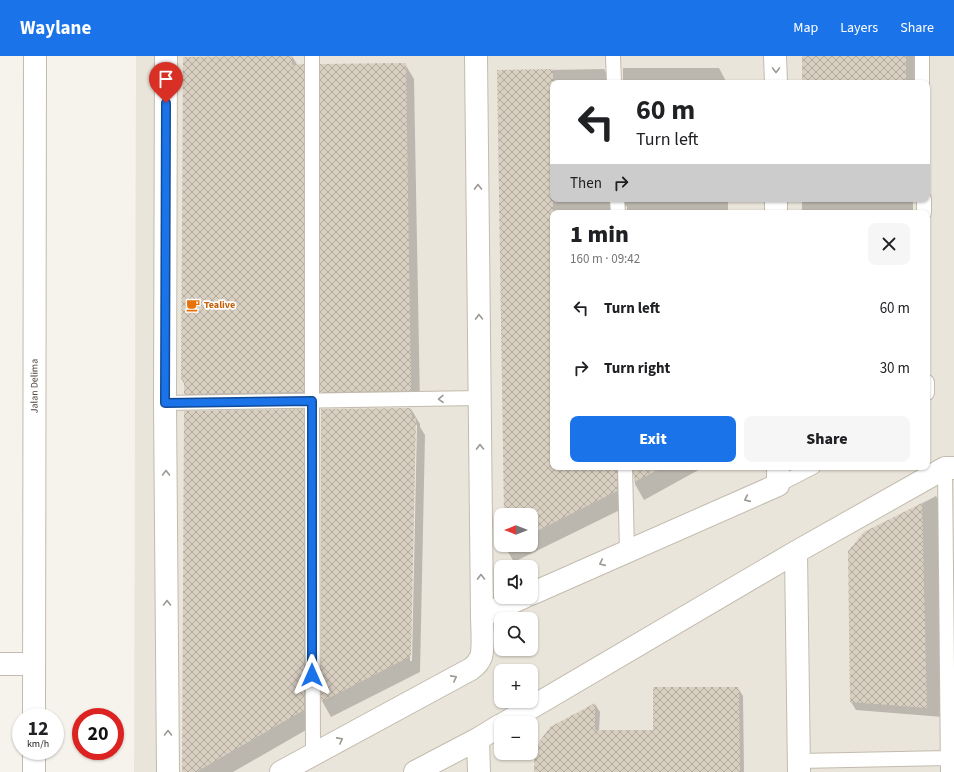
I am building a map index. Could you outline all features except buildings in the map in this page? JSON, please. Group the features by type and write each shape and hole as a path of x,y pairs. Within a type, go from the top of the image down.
{"street":[{"name":"Jalan Delima","path":"34,708 35,56"},
{"path":"166,56 165,403 168,772"},
{"path":"281,772 471,669 477,664 481,657 482,616 476,56"},
{"path":"775,56 776,80"},
{"path":"517,716 796,552 950,468"},
{"path":"538,591 627,552 778,476"},
{"path":"796,552 799,766"},
{"path":"482,616 509,604"},
{"path":"0,664 34,664"},
{"path":"415,772 494,729"},
{"path":"478,738 478,772"},
{"path":"34,760 34,772"}],"lane":[{"path":"312,56 313,754"},
{"path":"613,56 614,80"},
{"path":"922,56 922,80"},
{"path":"165,403 480,398"},
{"path":"948,772 950,468"},
{"path":"625,470 627,552"},
{"path":"778,476 801,470"},
{"path":"799,766 948,758"}],"shaded area":[{"path":"136,56 954,56 954,772 134,772"}],"place":[{"name":"Tealive","path":"193,305"}],"route":[{"path":"166,103 165,403 312,401 312,675"}]}
